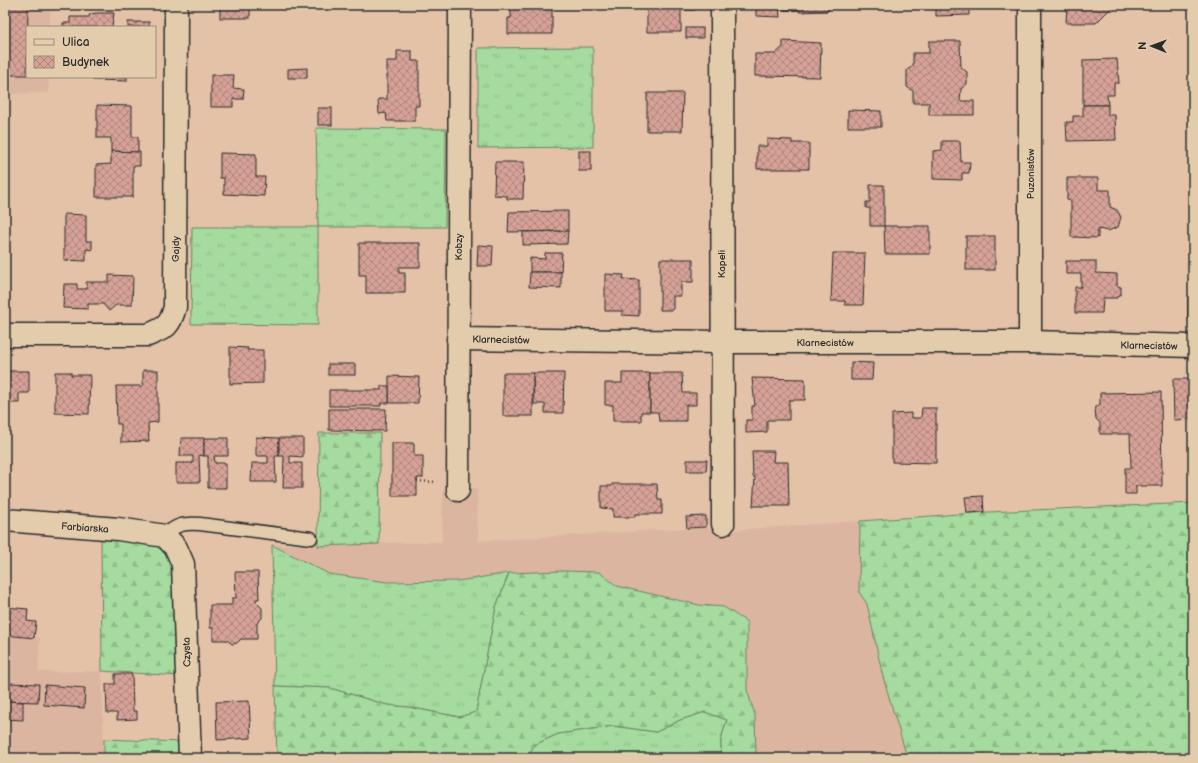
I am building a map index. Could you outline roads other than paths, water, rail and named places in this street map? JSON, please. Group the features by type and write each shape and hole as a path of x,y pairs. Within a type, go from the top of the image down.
{"street":[{"name":"Gajdy","path":"5,335 148,335 164,329 171,321 175,306 176,5"},
{"name":"Kobzy","path":"451,486 458,339 460,5"},
{"name":"Kapeli","path":"722,5 723,524"},
{"name":"Puzonistów","path":"1030,5 1030,342"},
{"name":"Klarnecistów","path":"458,339 722,342 1030,342 1193,346"},
{"name":"Farbiarska","path":"5,520 118,529 170,542"},
{"name":"Czysta","path":"170,542 183,564 190,758"}],"lane":[{"path":"170,542 171,529 183,523 310,538"}]}
